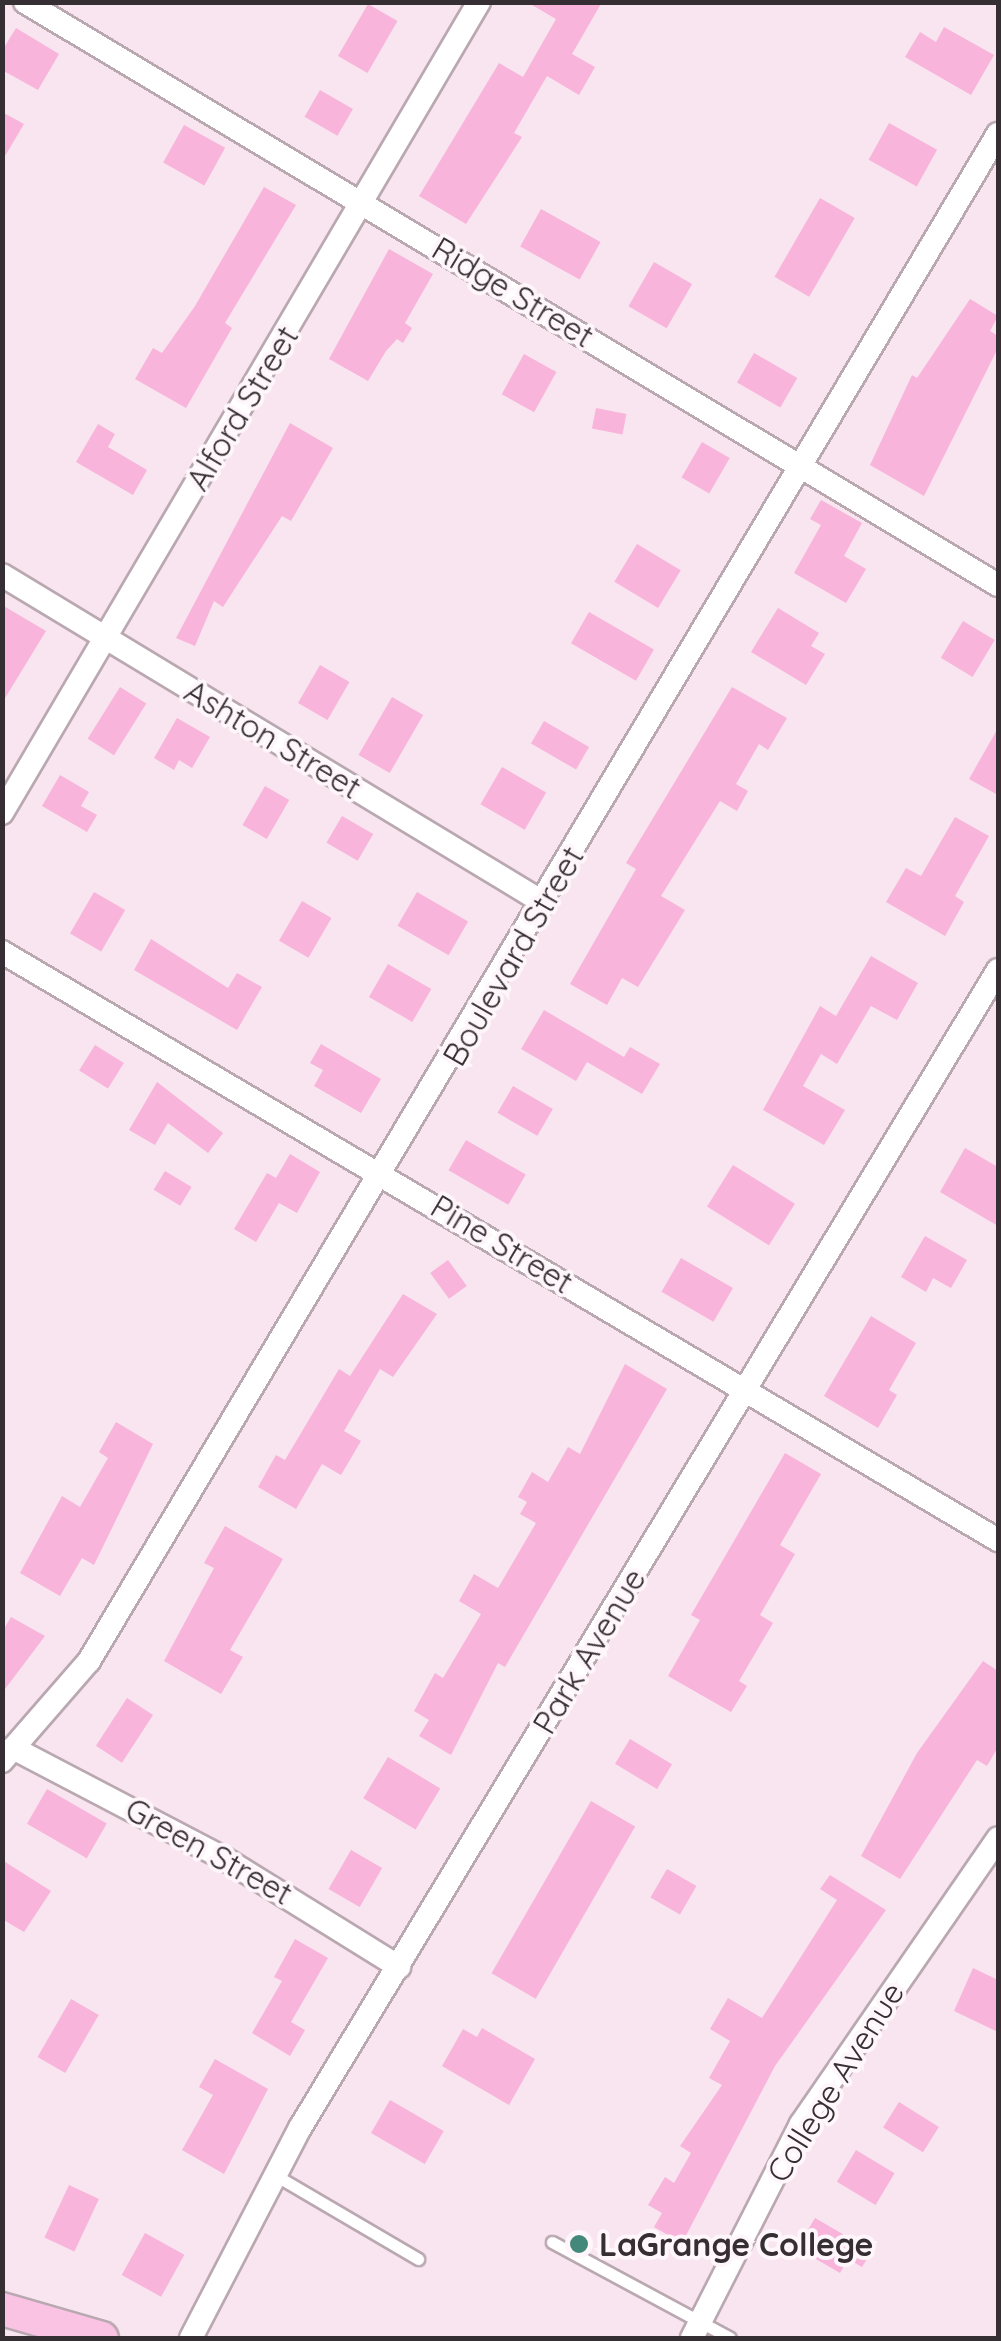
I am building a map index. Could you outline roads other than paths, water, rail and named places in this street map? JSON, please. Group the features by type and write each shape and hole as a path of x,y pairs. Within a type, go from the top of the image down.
{"main road":[{"path":"2,2309 102,2338"}],"street":[{"name":"Ridge Street","path":"25,2 998,585"},
{"name":"Alford Street","path":"2,813 479,2"},
{"name":"Boulevard Street","path":"8,1754 89,1662 385,1173 998,134"},
{"name":"Ashton Street","path":"2,575 544,902"},
{"name":"Pine Street","path":"2,952 385,1173 998,1540"},
{"name":"Park Avenue","path":"192,2338 274,2174 998,970"},
{"name":"Green Street","path":"8,1754 225,1858 399,1967"},
{"name":"College Avenue","path":"696,2331 801,2124 998,1838"}],"lane":[{"path":"274,2174 418,2259"},
{"path":"552,2242 696,2331 730,2338"}],"place":[{"name":"LaGrange College","path":"579,2244"}]}
